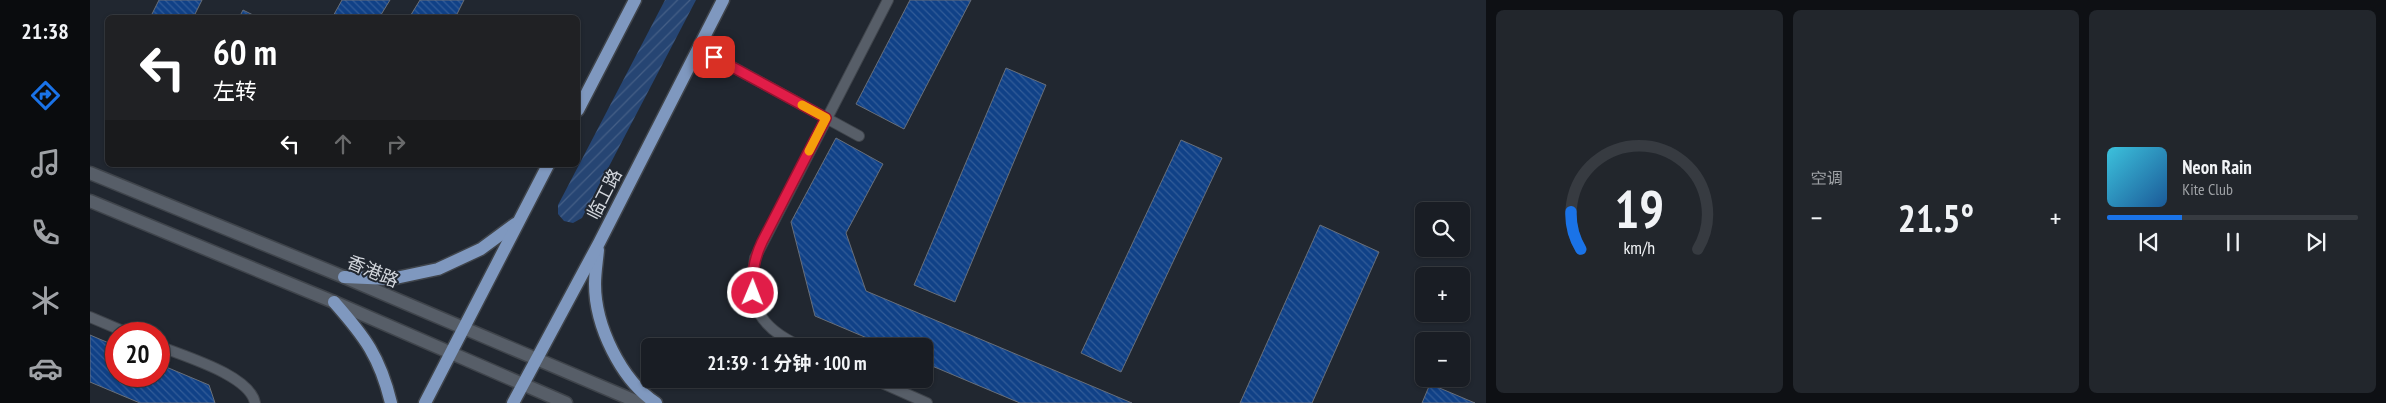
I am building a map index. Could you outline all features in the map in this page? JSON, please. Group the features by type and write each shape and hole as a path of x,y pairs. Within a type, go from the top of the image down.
{"main road":[{"path":"580,106 635,0"},
{"name":"临工路","path":"513,403 599,243 723,0"},
{"path":"425,403 547,167"},
{"name":"香港路","path":"90,173 344,277 640,403"},
{"path":"90,201 334,302 566,403"},
{"path":"344,277 391,278 438,269 481,250 519,221"},
{"path":"599,243 595,285 602,327 620,365 647,397 656,403"},
{"path":"334,302 364,336 384,375 391,403"}],"lane":[{"path":"783,338 768,326 755,303 752,274 755,258 888,0"},
{"path":"698,48 859,136"},
{"path":"90,317 105,323"},
{"path":"170,351 232,376 246,386 255,403"},
{"path":"893,388 926,403"}],"shaded area":[{"path":"665,0 696,0 582,218 573,223 564,221 558,214 558,205 578,167 580,167 580,163"}],"building":[{"path":"159,0 202,0 194,15 152,15"},
{"path":"342,0 390,0 381,15 334,15"},
{"path":"420,0 464,0 456,15 411,15"},
{"path":"910,0 971,0 904,129 856,104"},
{"path":"243,10 253,15 240,15"},
{"path":"1006,68 1046,85 955,302 914,285"},
{"path":"836,138 883,164 846,233 866,291 1132,403 1020,403 933,366 933,338 867,338 815,316 791,222"},
{"path":"1181,140 1222,158 1121,372 1081,353"},
{"path":"1320,225 1379,252 1312,403 1240,403"},
{"path":"90,335 105,341 105,387 170,387 170,369 209,385 215,403 140,403 90,382"},
{"path":"1429,387 1437,387 1475,403 1422,403"}],"slow traffic":[{"path":"802,105 826,118 809,151"}],"route":[{"path":"714,57 826,118 755,258 752,274 753,293"}]}
